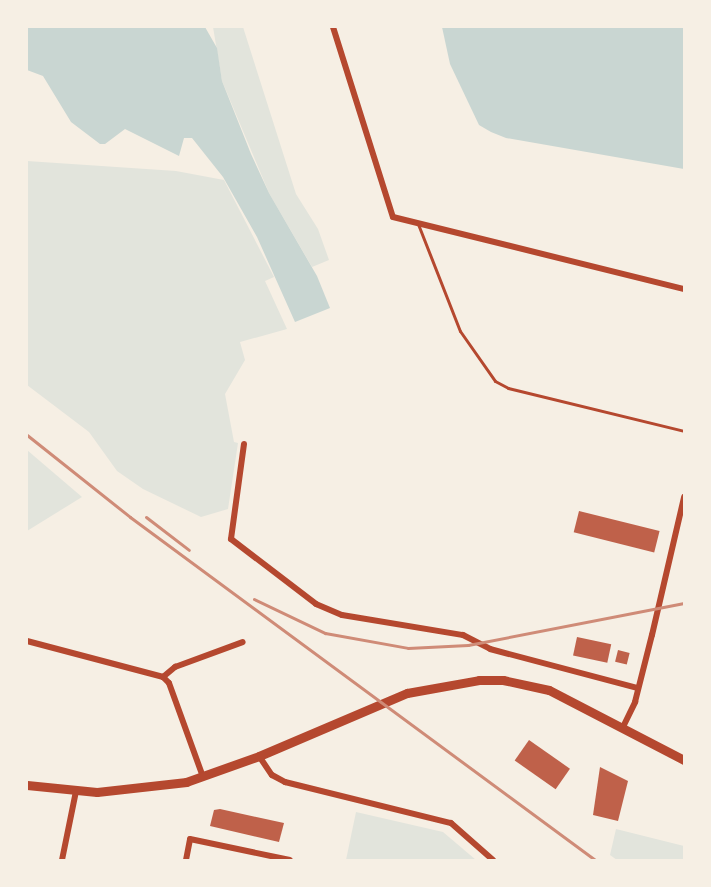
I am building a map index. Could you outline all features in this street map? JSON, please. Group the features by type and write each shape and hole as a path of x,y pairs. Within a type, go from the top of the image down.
{"main road":[{"path":"27,785 76,791 127,791 204,777 407,693 454,681 503,680 549,690 684,760"}],"street":[{"path":"333,27 393,218 684,289"},
{"path":"244,444 231,539 316,604 342,615 456,633 490,649 638,688"},
{"path":"623,727 638,688 684,497"},
{"path":"27,641 163,676 169,683 204,777"},
{"path":"163,676 175,666 243,642"},
{"path":"259,756 272,775 285,782 443,819 466,833 493,860"},
{"path":"62,860 76,791"},
{"path":"186,860 190,839 290,860"}],"lane":[{"path":"417,223 460,332 495,381 508,388 684,431"}],"shaded area":[{"path":"27,27 205,27 217,48 222,81 251,154 269,193 317,276 330,308 295,322 257,237 223,177 192,138 184,138 179,156 125,129 105,144 100,144 71,122 43,76 27,70"},
{"path":"213,27 243,27 296,194 318,229 329,260 312,267 269,193 222,81"},
{"path":"442,27 684,27 684,169 506,138 479,125 450,64"},
{"path":"27,161 176,171 224,180 274,277 265,281 287,329 240,342 245,360 225,394 234,442 238,443 228,509 201,517 143,489 117,471 89,432 27,385"},
{"path":"27,450 82,497 27,531"},
{"path":"356,812 443,832 476,860 346,860"},
{"path":"616,829 684,846 684,860 617,860 610,855"}],"building":[{"path":"579,511 660,531 654,552 574,532"},
{"path":"577,637 611,644 607,663 573,656"},
{"path":"618,650 630,653 627,665 615,662"},
{"path":"529,740 570,769 556,789 515,760"},
{"path":"600,767 628,781 618,821 593,815"},
{"path":"220,809 284,823 279,842 210,826 214,810"}],"railway":[{"path":"27,435 130,517 595,860"},
{"path":"146,517 189,550"},
{"path":"254,599 325,633 408,648 468,645 684,603"}]}
